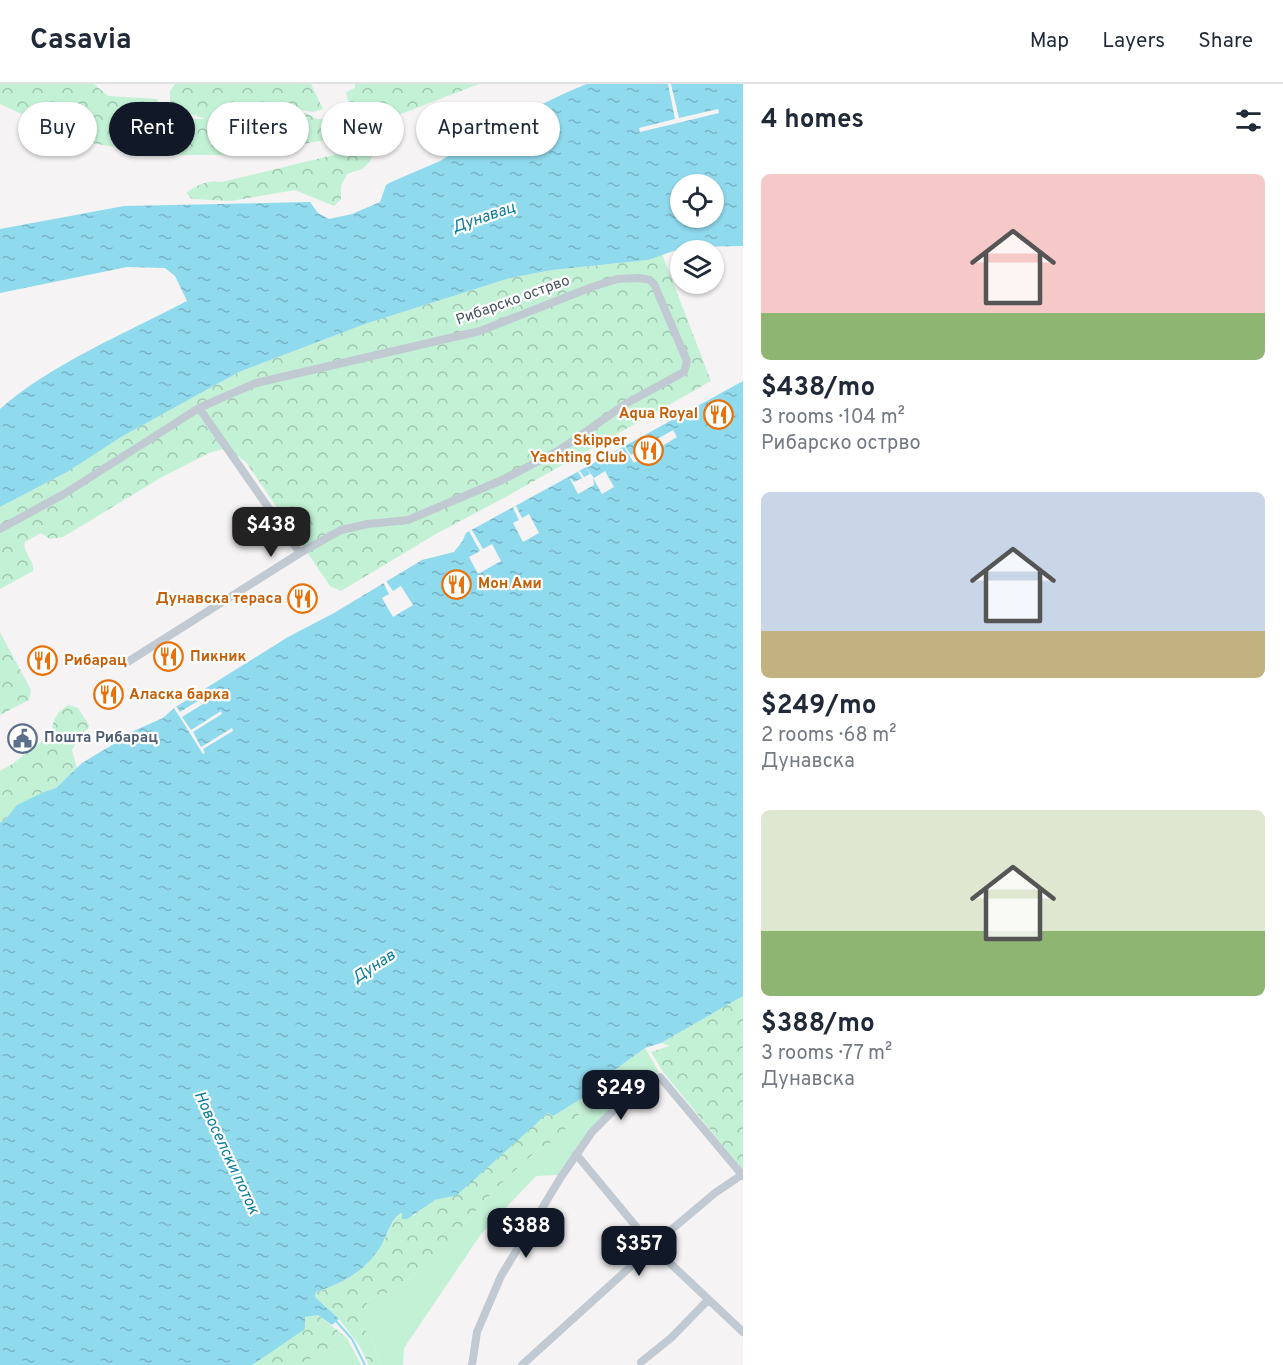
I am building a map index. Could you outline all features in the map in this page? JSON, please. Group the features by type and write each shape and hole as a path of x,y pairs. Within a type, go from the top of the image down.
{"street":[{"name":"Рибарско острво","path":"0,529 64,494 199,408 256,383 480,331 617,279 639,278 650,280 654,284 687,361 687,368 681,375 635,399 558,451 502,480 408,520 341,530 300,553"},
{"path":"126,663 300,553 199,408"},
{"path":"472,1365 477,1332 501,1276 576,1154 592,1132 641,1085 660,1077 743,1175 692,1212 522,1365"},
{"path":"576,1154 653,1247 743,1332"},
{"path":"641,1362 671,1338 708,1300"}],"green space":[{"path":"0,84 94,84 108,96 157,99 158,102 109,102 109,146 97,144 97,102 18,102 18,112 0,104"},
{"path":"175,84 311,84 321,105 321,110 313,112 309,111 309,102 207,102 207,155 195,155 195,119 205,119 195,115 195,102 170,102 170,91"},
{"path":"355,84 479,84 432,102 416,102 416,108 404,113 404,102 348,102 346,92 355,88"},
{"path":"309,115 321,119 321,141 309,143"},
{"path":"330,156 372,156 370,162 362,169 347,174 341,186 341,199 334,206 295,190 231,201 192,199 186,193 207,182 222,182"},
{"path":"662,254 670,275 670,294 677,294 711,381 434,535 341,591 330,586 246,462 227,448 209,453 162,477 63,537 50,539 41,533 25,542 25,550 32,563 33,571 0,589 0,507 67,472 117,439 239,372 365,324 510,278 552,270 648,260"},
{"path":"0,632 31,690 29,700 0,715"},
{"path":"69,705 78,708 89,725 72,750 77,768 56,788 44,792 12,811 4,821 0,822 0,771 51,735 56,717"},
{"path":"743,996 743,1170 664,1073 651,1052 670,1046 661,1043"},
{"path":"645,1048 659,1072 617,1105 591,1132 558,1175 536,1176 481,1234 404,1348 403,1365 380,1365 371,1334 363,1329 358,1314 372,1297 385,1294 405,1282 437,1256 494,1190 532,1155 556,1139 584,1109 581,1099 609,1074"},
{"path":"581,1099 584,1109 556,1139 532,1155 494,1190 437,1256 405,1282 385,1294 372,1297 359,1314 363,1329 371,1334 380,1365 369,1365 359,1345 339,1319 315,1297 316,1292 336,1285 360,1270 374,1255 400,1214 414,1216 421,1208 435,1200 457,1194 548,1113 553,1116"},
{"path":"318,1315 347,1338 300,1365 252,1365 304,1329 305,1317"},
{"path":"347,1338 361,1365 300,1365"}],"water":[{"name":"Дунавац","path":"587,84 743,84 743,246 724,246 724,240 670,240 670,252 648,260 552,270 510,278 365,324 239,372 121,437 67,472 0,507 0,409 65,364 187,301 175,276 165,268 127,267 0,293 0,229 124,206 310,202 318,213 329,219 352,214 380,202 386,185 389,183 448,156 560,156 560,102 546,102"},
{"name":"Дунав","path":"743,381 743,996 661,1043 645,1048 609,1074 581,1099 553,1116 548,1113 457,1195 435,1200 407,1219 402,1219 402,1213 398,1215 376,1253 362,1268 345,1280 316,1292 315,1297 339,1319 332,1325 318,1315 305,1317 305,1329 252,1365 0,1365 0,822 4,821 17,805 56,788 82,763 129,733 163,718 174,708 288,637 334,613 422,560 454,552 466,533"}],"pier":[{"path":"668,84 671,84 679,118 718,109 719,113 640,132 639,128 675,119"},
{"name":"Skipper Yachting Club","path":"673,430 677,437 634,463 624,447 631,455 648,444 644,436 646,435 652,442"},
{"path":"586,467 594,478 605,471 614,487 602,494 593,478 594,485 578,494 569,477 574,482 582,478 578,472 580,471 584,477 590,474"},
{"path":"516,506 522,518 529,514 539,533 523,542 513,523 519,520 513,508"},
{"path":"472,530 483,549 492,544 501,561 478,574 469,557 480,551 469,531"},
{"path":"386,581 393,591 401,586 413,605 393,617 382,598 389,594 383,582"},
{"path":"205,689 211,699 182,717 191,730 221,711 222,714 193,732 201,747 232,728 233,731 203,749 205,753 203,754 174,708 176,706 180,712 206,696 203,690"}],"waterway":[{"name":"Новоселски поток","path":"335,1320 352,1339 365,1365"}],"place":[{"name":"Aqua Royal","path":"719,414"},
{"name":"Skipper Yachting Club","path":"648,450"},
{"name":"Мон Ами","path":"457,584"},
{"name":"Дунавска тераса","path":"303,599"},
{"name":"Пикник","path":"169,657"},
{"name":"Рибарац","path":"43,661"},
{"name":"Аласка барка","path":"108,695"},
{"name":"Пошта Рибарац","path":"23,738"}]}
